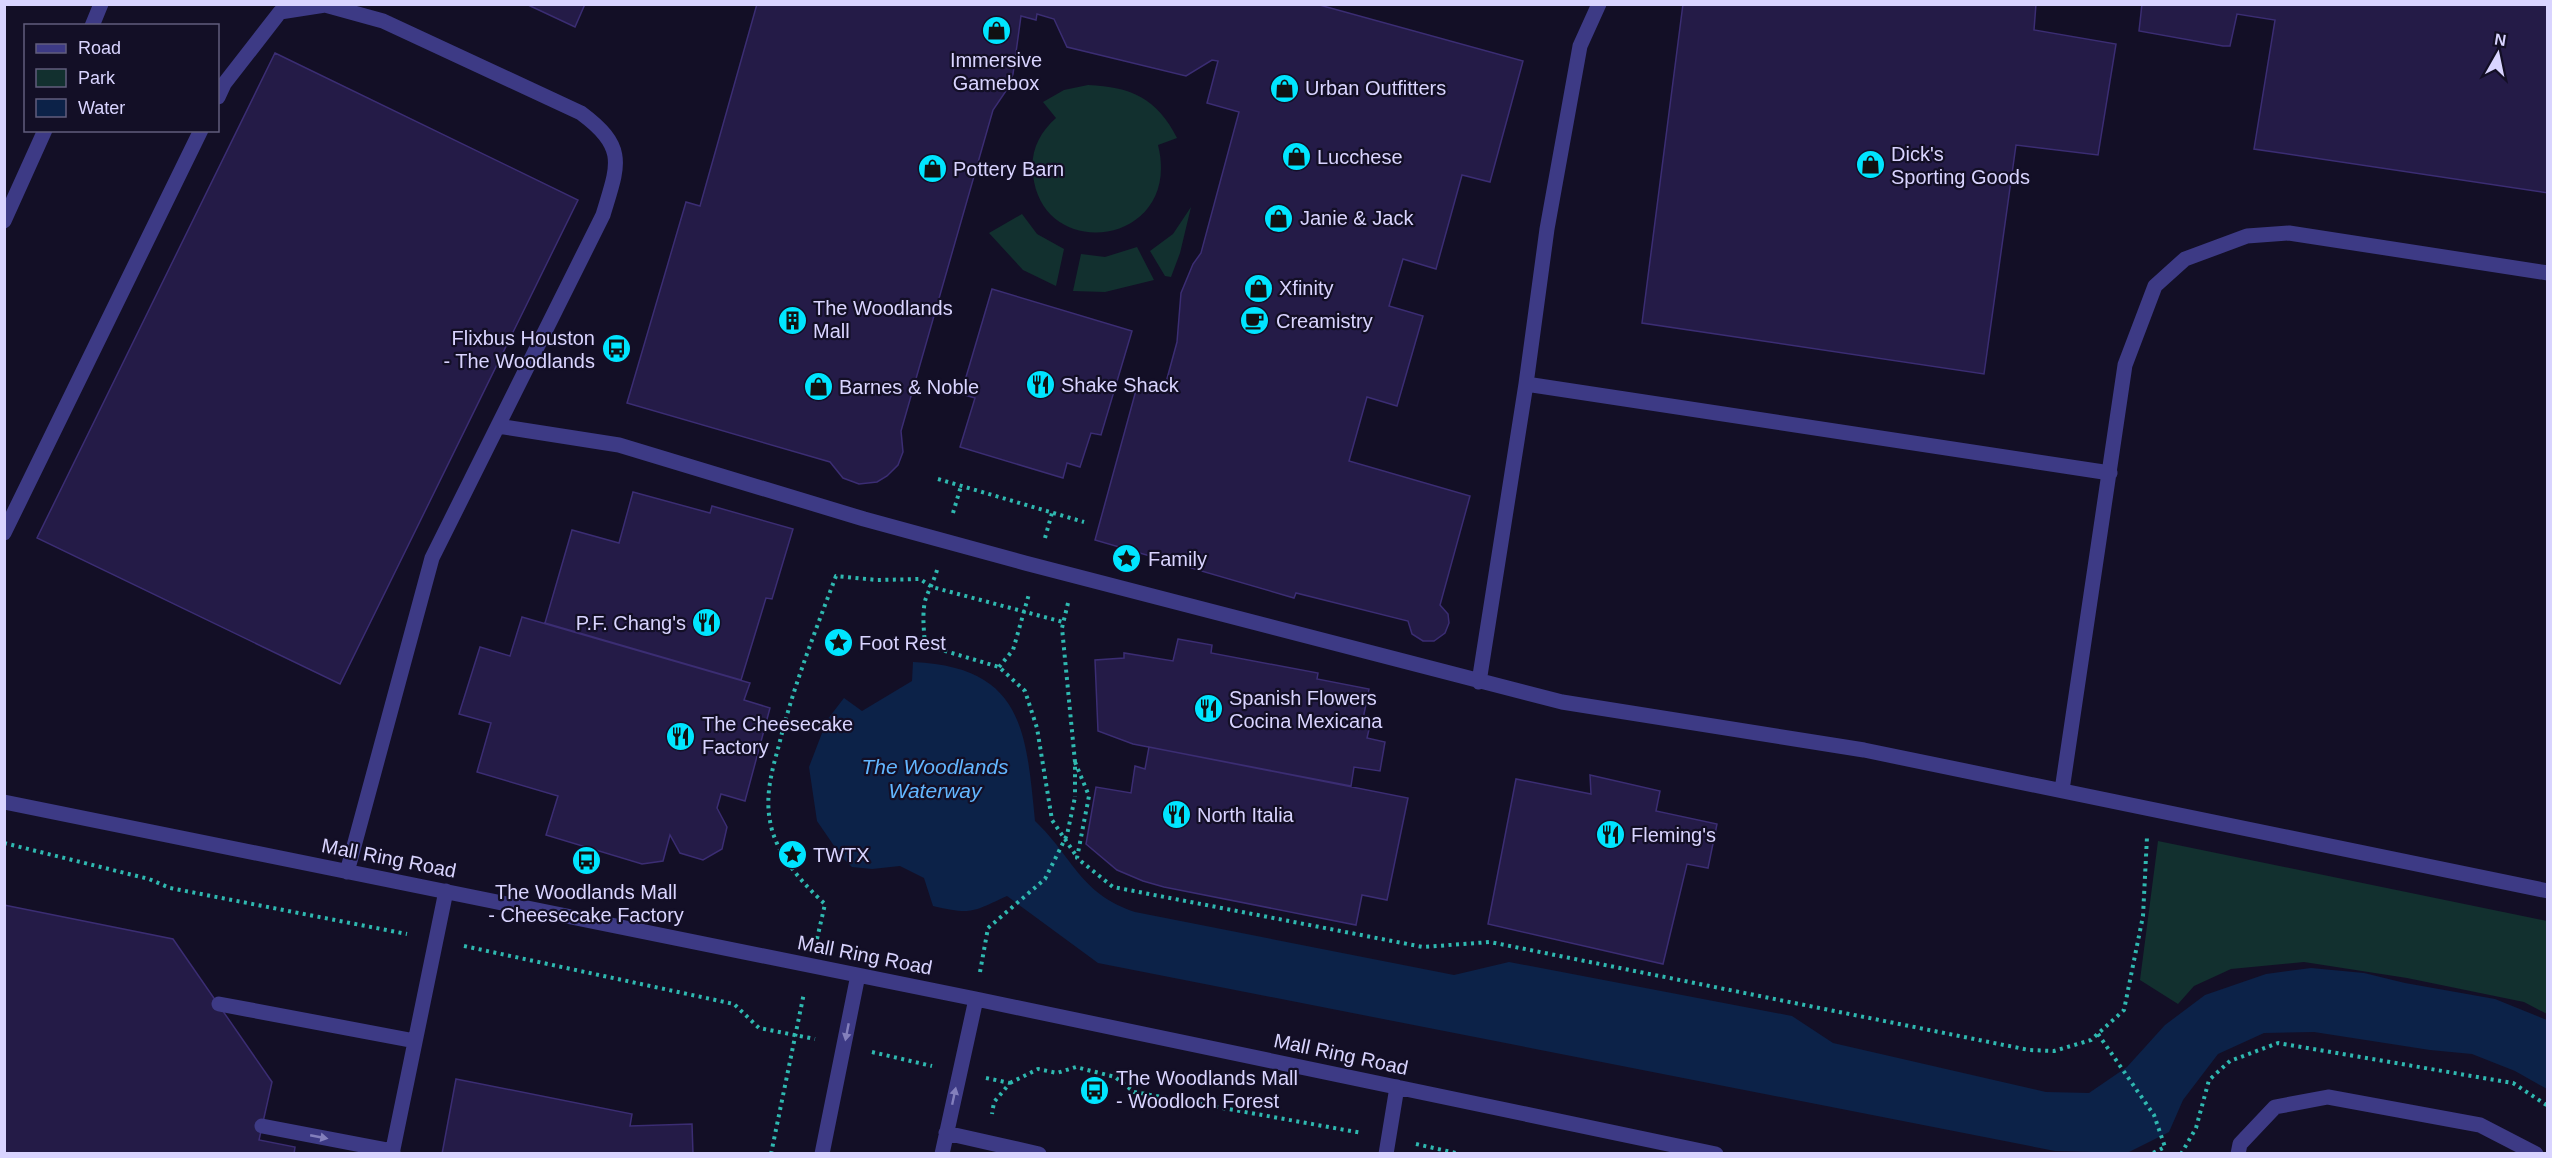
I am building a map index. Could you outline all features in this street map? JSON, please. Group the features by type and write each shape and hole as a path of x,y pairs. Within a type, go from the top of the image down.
{"street":[{"path":"93,24 101,4"},
{"path":"1479,682 1526,384 1547,229 1580,46 1599,4"},
{"path":"219,96 224,84 280,12 325,5 383,21 581,113 607,135 614,149 617,167 603,215 432,558 347,873"},
{"path":"4,222 44,132"},
{"path":"4,533 200,132"},
{"path":"2062,790 2125,365 2155,286 2185,259 2247,236 2289,233 2547,273"},
{"path":"1526,384 2110,473"},
{"path":"498,426 619,445 864,519 1074,577 1562,702 1864,750 2152,807 2547,891"},
{"name":"Mall Ring Road","path":"4,802 976,999 1716,1154"},
{"path":"262,1126 392,1152 446,891"},
{"path":"822,1154 858,975"},
{"path":"942,1154 976,999"},
{"path":"219,1004 415,1041"},
{"path":"1387,1146 1397,1087"},
{"path":"2238,1154 2240,1144 2275,1107 2328,1097 2480,1125 2536,1154"},
{"path":"946,1133 1039,1154"}],"path":[{"path":"938,479 1084,522"},
{"path":"771,1154 795,1034 825,904 802,880 782,852 770,822 769,785 791,695 836,576 877,580 920,579 932,587 1063,622"},
{"path":"976,999 988,928 1046,879 1067,835 1074,797 1075,762 1063,622 1074,577"},
{"path":"925,645 999,667 1025,691 1037,728 1052,820 1077,858 1113,887 1423,947 1490,942 2029,1050 2054,1051 2091,1041 2124,1010 2143,916 2147,839 2152,807"},
{"path":"1075,762 1089,796 1077,858"},
{"path":"4,843 149,879 170,888 436,940 734,1004 759,1028 795,1034 1010,1083"},
{"path":"2098,1034 2154,1115 2165,1147 2151,1154"},
{"path":"987,1142 994,1102 1010,1083 1038,1069 1057,1073 1076,1067 1115,1077 1134,1092 1387,1146 1460,1154"}],"green space":[{"path":"1088,85 1117,88 1141,97 1161,113 1177,138 1158,145 1160,179 1150,205 1132,222 1109,231 1084,231 1060,222 1042,204 1033,175 1034,151 1040,137 1056,118 1043,102 1064,90"},
{"path":"1191,207 1180,253 1171,277 1165,276 1150,251 1173,234"},
{"path":"1022,214 1037,234 1064,249 1056,286 1023,270 989,233"},
{"path":"1137,247 1154,280 1105,292 1073,291 1081,254 1105,257"},
{"path":"2158,841 2547,921 2547,1014 2524,1002 2407,978 2304,962 2231,969 2194,986 2178,1004 2140,980"}],"water":[{"name":"The Woodlands Waterway","path":"913,662 949,667 977,676 998,691 1012,709 1021,732 1028,758 1035,821 1089,885 1116,904 1135,912 1454,975 1509,962 1792,1016 1833,1043 2046,1092 2089,1093 2127,1067 2165,1025 2205,995 2266,974 2311,968 2364,973 2405,983 2495,999 2547,1020 2547,1089 2515,1071 2472,1054 2430,1050 2314,1032 2264,1033 2218,1054 2183,1100 2169,1132 2127,1153 2055,1151 1098,963 1007,896 978,909 964,911 946,909 933,906 924,878 900,866 872,869 852,867 841,856 817,821 809,767 827,720 844,698 862,711 912,681"}],"building":[{"path":"526,4 585,4 575,27"},
{"name":"The Woodlands Mall","path":"757,4 1316,4 1523,61 1490,182 1462,175 1436,269 1403,259 1389,306 1423,316 1397,406 1367,397 1349,461 1470,496 1440,605 1448,614 1449,623 1445,633 1434,641 1423,641 1412,634 1408,621 1296,593 1294,598 1095,540 1138,383 1157,389 1158,384 1165,386 1177,342 1181,293 1193,264 1201,253 1239,112 1207,103 1218,61 1212,60 1186,76 1067,47 1054,19 1037,14 1036,20 1021,16 1013,74 1008,88 993,110 901,431 903,452 898,465 877,482 859,484 843,478 830,462 627,403 686,202 700,206"},
{"path":"1683,4 2036,4 2034,30 2116,44 2098,155 2016,145 1984,374 1642,323"},
{"path":"2142,4 2548,4 2548,193 2254,149 2275,20 2237,14 2230,46 2223,46 2139,31"},
{"path":"275,53 578,200 340,684 37,538"},
{"path":"992,289 1132,331 1101,435 1091,433 1080,467 1067,463 1063,478 960,447 975,398 961,394"},
{"path":"633,492 710,513 712,506 793,529 772,599 766,598 741,680 545,623 572,530 619,543"},
{"path":"522,617 750,683 744,700 770,708 745,801 721,794 717,808 727,827 722,849 703,860 680,853 670,835 663,861 642,864 546,835 558,796 477,772 491,723 459,714 480,647 510,656"},
{"path":"1178,639 1212,645 1211,653 1318,673 1317,679 1369,689 1363,719 1371,721 1367,738 1385,742 1380,771 1354,767 1351,786 1133,744 1098,731 1095,660 1124,658 1124,653 1173,661"},
{"path":"1149,747 1408,798 1387,900 1362,895 1356,925 1164,887 1117,870 1086,844 1096,787 1131,793 1135,766 1145,769"},
{"path":"1590,775 1660,791 1656,811 1717,824 1708,868 1687,864 1663,964 1488,924 1516,779 1591,794"},
{"path":"4,905 173,939 272,1082 259,1140 295,1147 294,1154 4,1154"},
{"path":"456,1079 632,1114 630,1126 692,1124 693,1154 442,1154"}],"place":[{"name":"Immersive Gamebox","path":"996,30"},
{"name":"Urban Outfitters","path":"1284,88"},
{"name":"Lucchese","path":"1296,157"},
{"name":"Dick's Sporting Goods","path":"1870,165"},
{"name":"Pottery Barn","path":"932,169"},
{"name":"Janie & Jack","path":"1279,218"},
{"name":"Xfinity","path":"1258,288"},
{"name":"The Woodlands Mall","path":"792,320"},
{"name":"Creamistry","path":"1255,321"},
{"name":"Flixbus Houston - The Woodlands","path":"616,349"},
{"name":"Shake Shack","path":"1040,385"},
{"name":"Barnes & Noble","path":"818,387"},
{"name":"Family","path":"1127,559"},
{"name":"P.F. Chang's","path":"707,623"},
{"name":"Foot Rest","path":"838,643"},
{"name":"Spanish Flowers Cocina Mexicana","path":"1208,709"},
{"name":"The Cheesecake Factory","path":"681,736"},
{"name":"North Italia","path":"1176,815"},
{"name":"Fleming's","path":"1610,835"},
{"name":"TWTX","path":"792,855"},
{"name":"The Woodlands Mall - Cheesecake Factory","path":"586,861"},
{"name":"The Woodlands Mall - Woodloch Forest","path":"1095,1090"}]}
